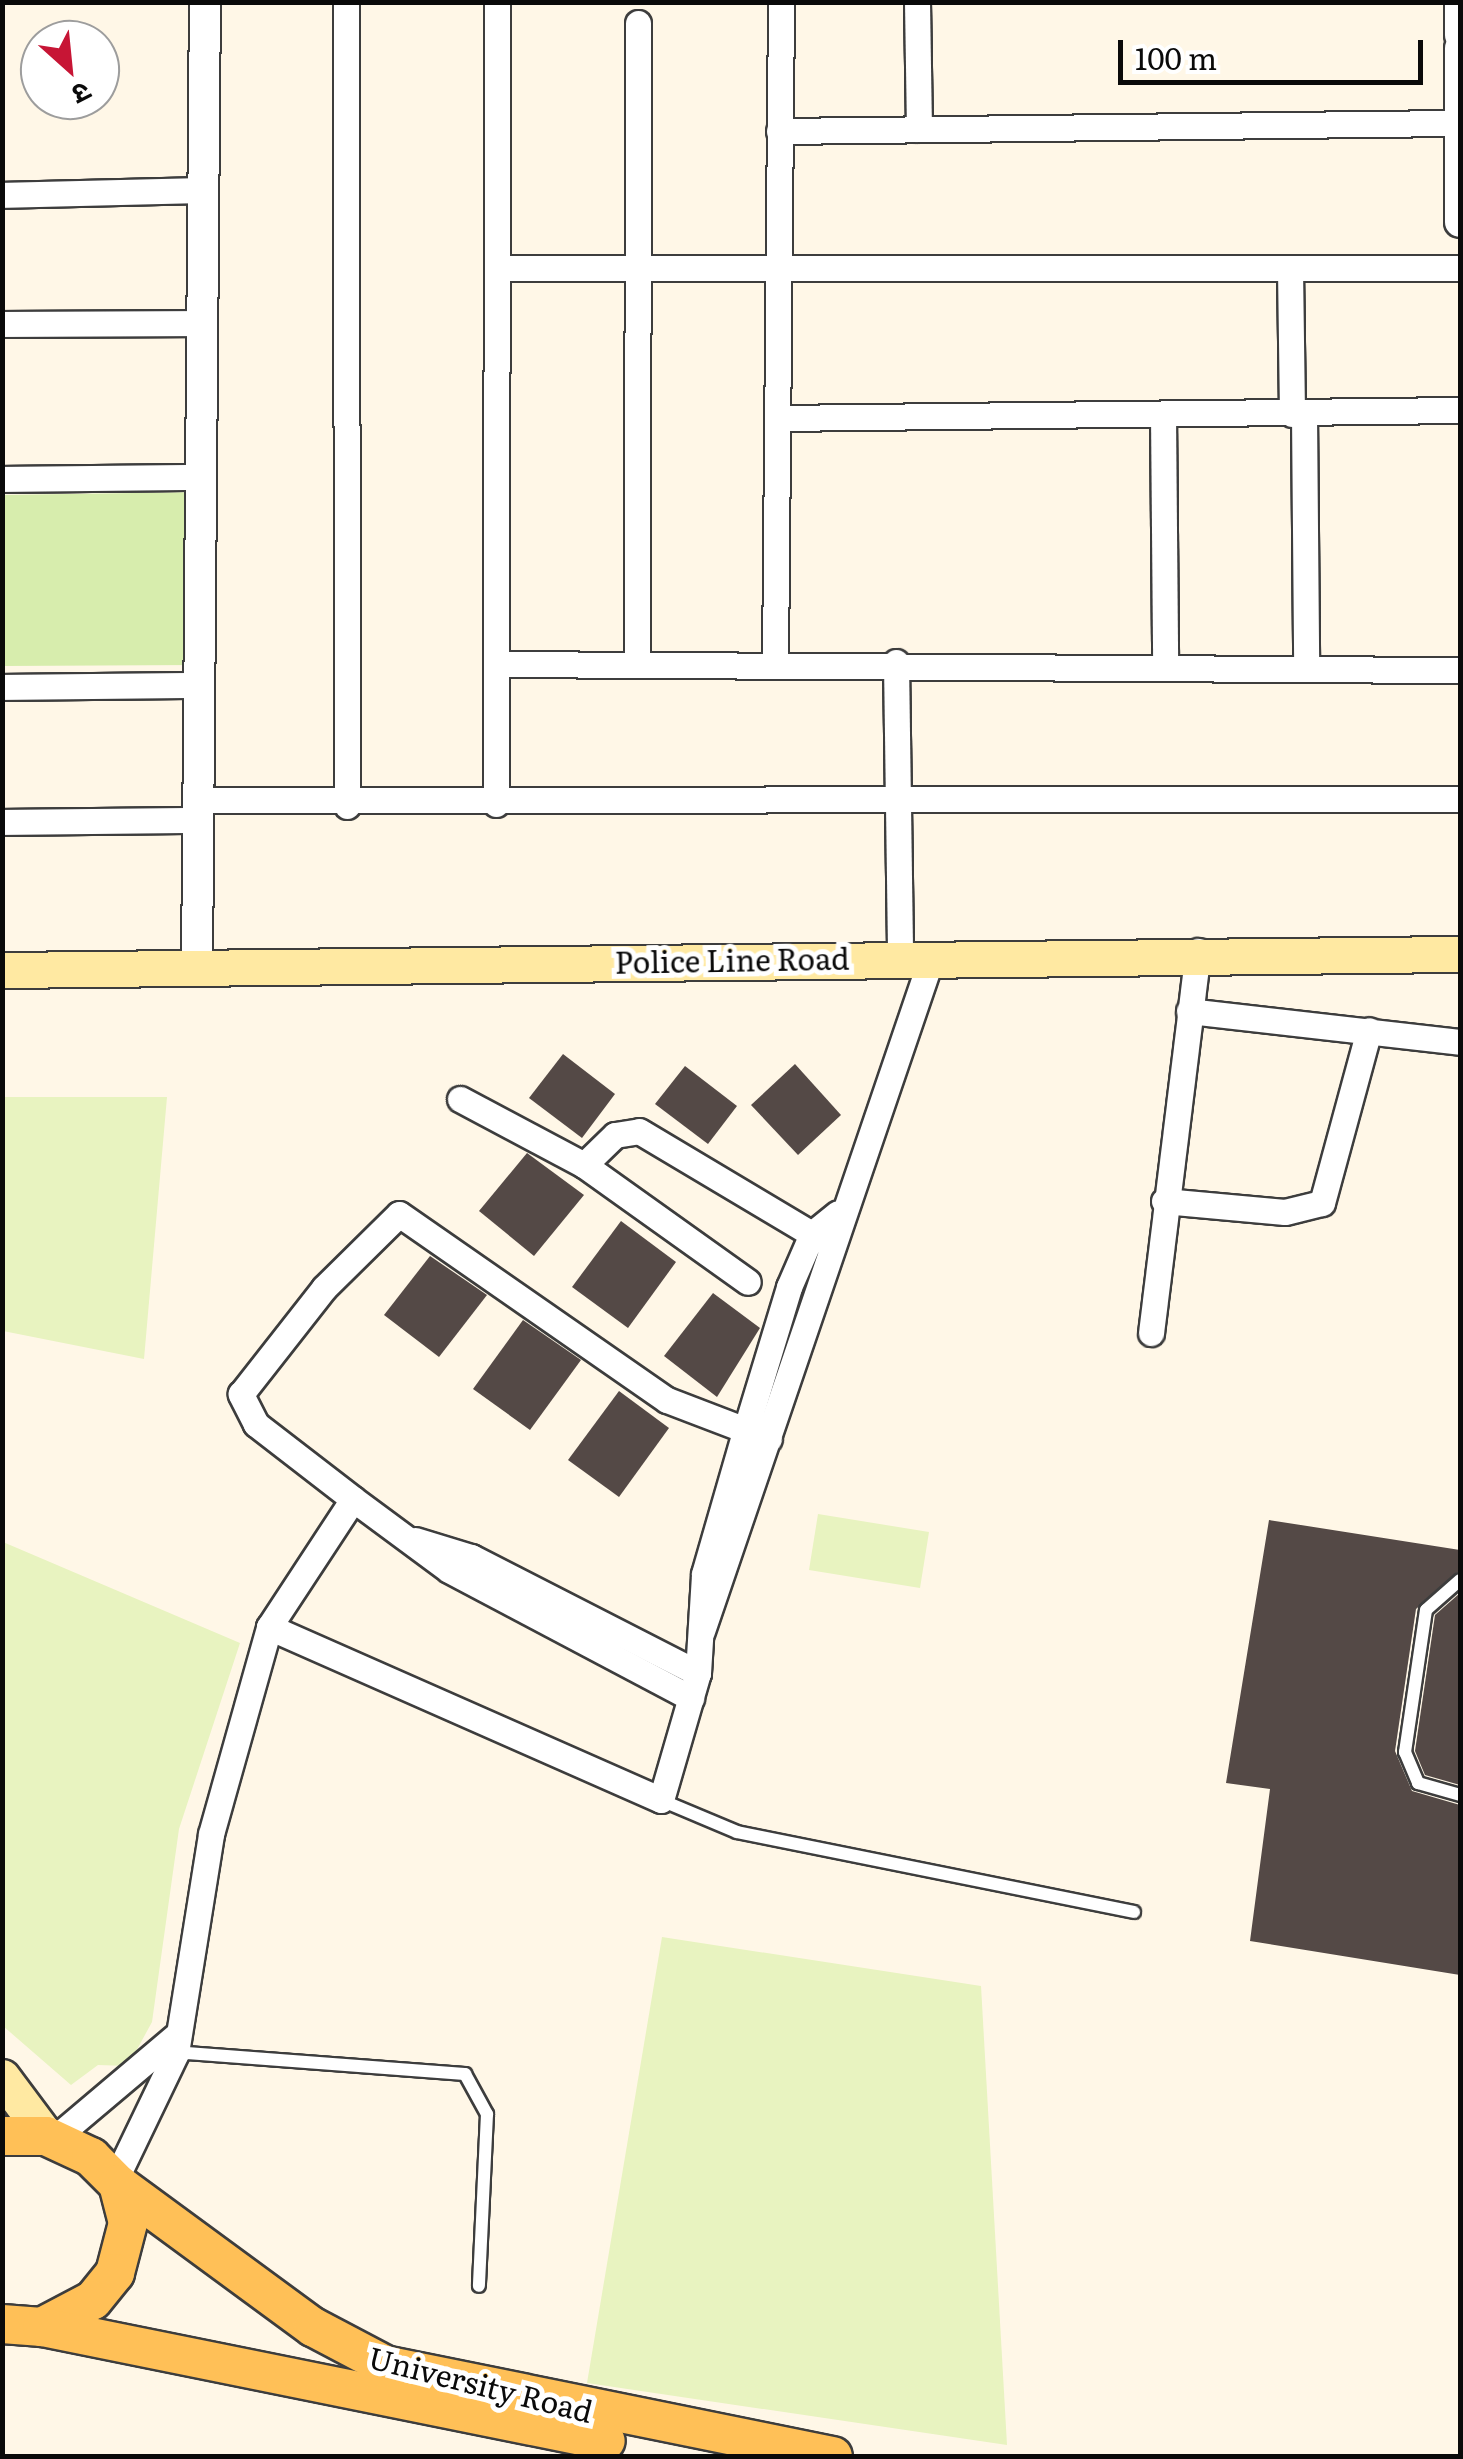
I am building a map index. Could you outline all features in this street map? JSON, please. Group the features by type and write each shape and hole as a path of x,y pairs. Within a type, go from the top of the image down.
{"main road":[{"name":"Police Line Road","path":"2,970 1198,951 1460,954"},
{"path":"2,2077 50,2137"},
{"path":"2,2136 50,2137"},
{"name":"University Road","path":"50,2137 117,2182 383,2381 692,2456"},
{"path":"18,2330 79,2311 115,2272 128,2223 117,2182"},
{"name":"University Road","path":"18,2330 383,2381 833,2456"}],"street":[{"path":"197,969 197,323 205,2"},
{"path":"346,2 346,806"},
{"path":"496,804 497,2"},
{"path":"775,664 780,2"},
{"path":"918,2 919,130"},
{"path":"1460,2 1460,36"},
{"path":"638,23 638,664"},
{"path":"1459,203 1456,124 1460,48"},
{"path":"779,131 1456,124"},
{"path":"2,195 200,190"},
{"path":"497,268 1460,268"},
{"path":"1290,269 1306,668"},
{"path":"2,324 197,323"},
{"path":"777,418 1460,410"},
{"path":"1163,414 1166,666"},
{"path":"2,479 197,477"},
{"path":"496,664 896,662 1460,670"},
{"path":"269,1627 661,1800 698,1673 702,1631 757,1436 823,1241 838,1213 916,956 898,800 896,662"},
{"path":"2,687 198,685"},
{"path":"2,822 346,806 1460,798"},
{"path":"1150,1333 1198,951"},
{"path":"1189,1011 1460,1042"},
{"path":"1164,1202 1284,1212 1322,1204 1369,1030"},
{"path":"460,1098 584,1165 748,1282"},
{"path":"584,1165 615,1135 640,1131 823,1241"},
{"path":"691,1698 449,1570 256,1424 241,1394 324,1288 398,1214 668,1400 757,1436"},
{"path":"117,2182 170,2045 211,1834 269,1627 353,1499"},
{"path":"410,1540 470,1558 698,1673"},
{"path":"50,2137 107,2102 170,2045"}],"lane":[{"path":"1460,1580 1426,1610 1404,1752 1426,1790 1460,1795"},
{"path":"661,1800 737,1832 1134,1912"},
{"path":"170,2045 466,2074 487,2114 479,2286"}],"green space":[{"path":"201,492 198,665 3,666 2,495"},
{"path":"2,1097 167,1097 144,1359 3,1331"},
{"path":"818,1514 929,1532 920,1588 809,1570"},
{"path":"3,1542 240,1643 179,1829 152,2022 128,2066 98,2065 71,2085 3,2026"},
{"path":"662,1937 981,1986 1007,2445 587,2383"}],"building":[{"path":"563,1054 615,1094 582,1138 529,1098"},
{"path":"795,1064 841,1115 798,1155 751,1105"},
{"path":"685,1066 737,1106 708,1144 655,1104"},
{"path":"527,1153 584,1195 534,1256 479,1211"},
{"path":"621,1221 676,1262 628,1328 572,1287"},
{"path":"430,1256 487,1295 439,1357 384,1315"},
{"path":"713,1293 760,1328 717,1397 664,1356"},
{"path":"523,1320 581,1360 530,1430 473,1389"},
{"path":"619,1391 669,1428 619,1497 568,1460"},
{"path":"1269,1520 1460,1550 1460,1570 1416,1609 1395,1751 1412,1791 1460,1805 1460,1975 1250,1941 1270,1789 1226,1783"},
{"path":"1460,1593 1460,1785 1425,1775 1415,1751 1435,1615"}]}
